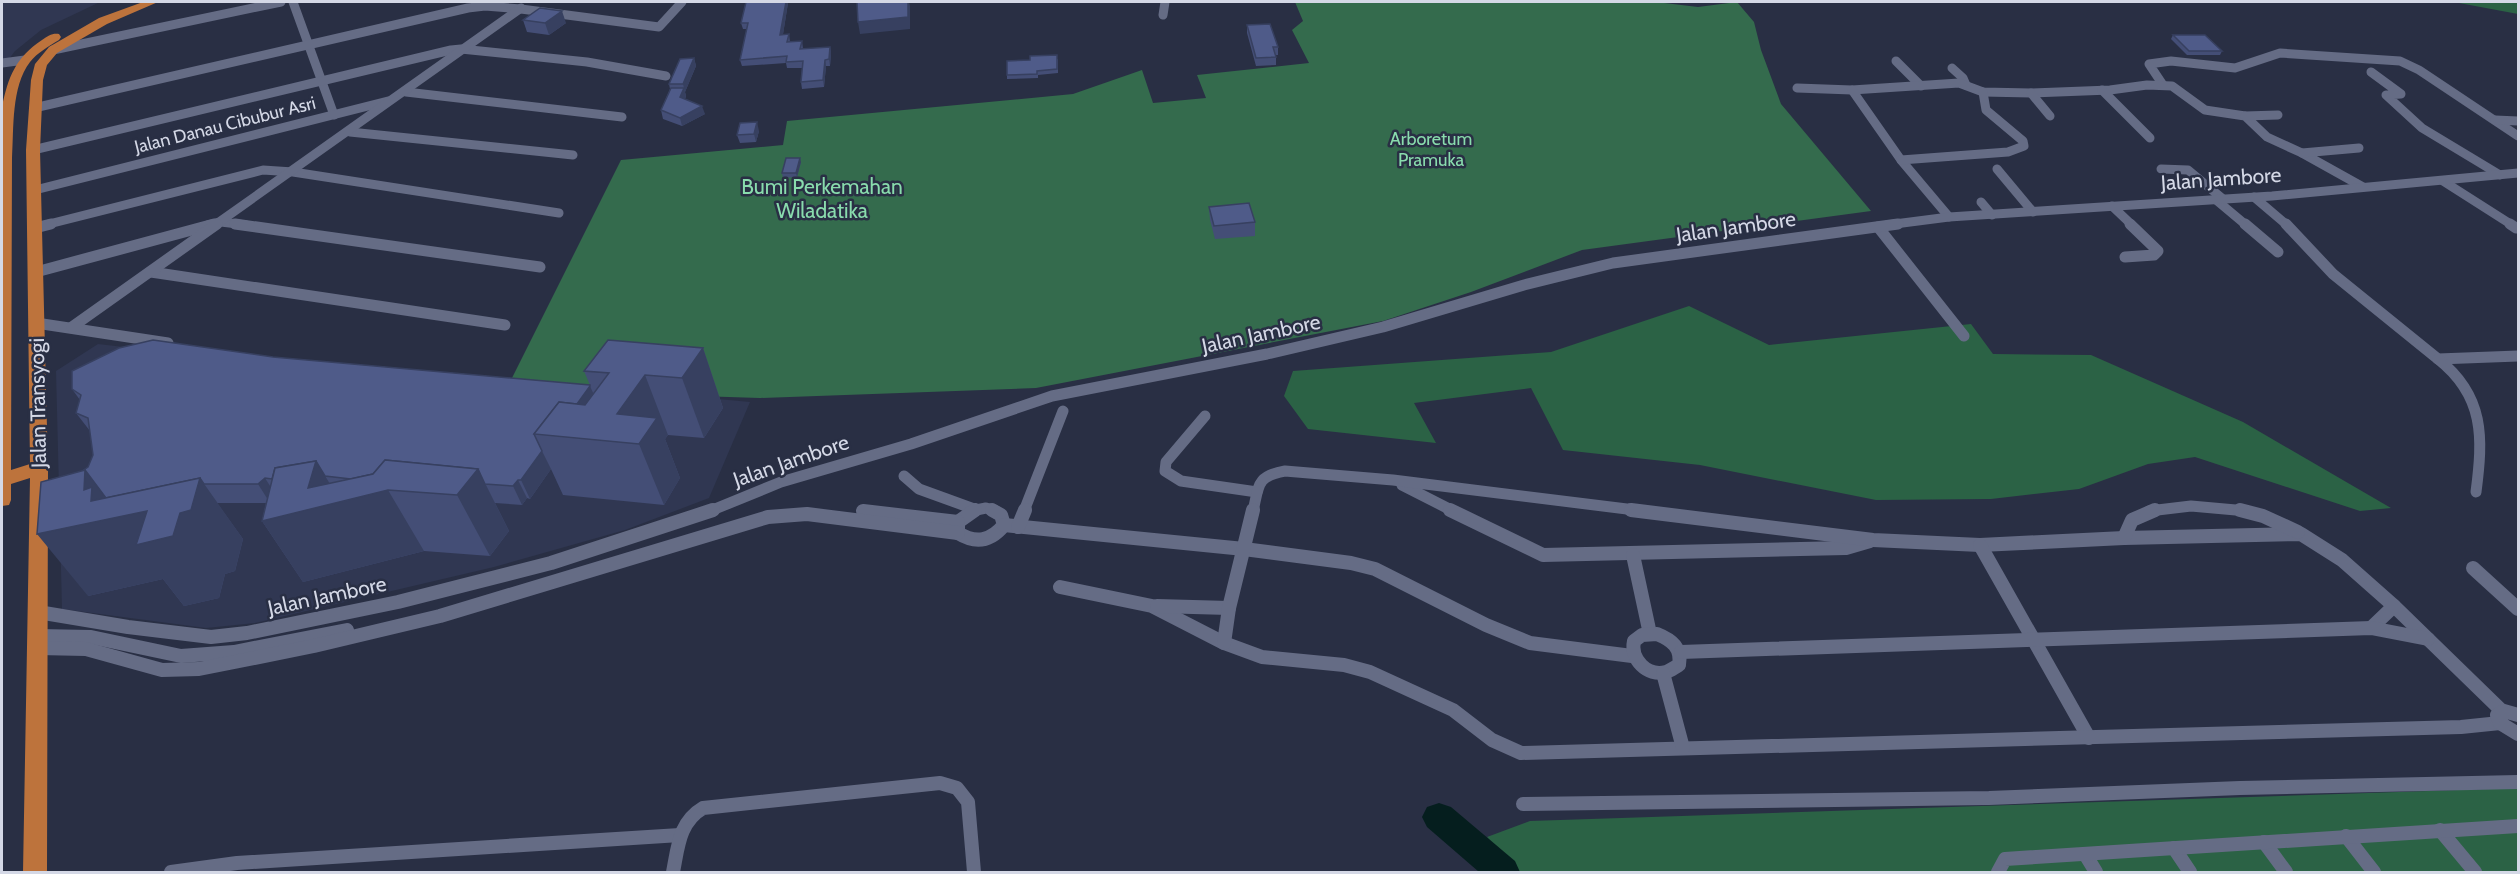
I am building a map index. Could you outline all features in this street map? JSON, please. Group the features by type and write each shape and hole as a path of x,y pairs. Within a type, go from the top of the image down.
{"highway":[{"path":"25,60 69,29 130,2"},
{"path":"53,50 103,21 152,2"},
{"name":"Jalan Transyogi","path":"35,873 39,468 33,150 34,108 41,64 53,50"},
{"name":"Jalan Transyogi","path":"2,500 4,192 10,104 15,79 25,60"},
{"path":"4,192 35,183"},
{"path":"2,480 39,468"}],"street":[{"path":"53,50 281,2"},
{"path":"293,2 334,115"},
{"path":"72,327 350,132 461,49 530,2"},
{"path":"34,108 468,8 485,6 521,9 659,27 682,2"},
{"path":"1163,15 1165,2"},
{"path":"33,150 461,49 587,62 666,76"},
{"path":"2163,85 2150,64 2172,62 2232,68 2242,67 2263,56 2280,53 2391,59 2419,70 2518,136"},
{"path":"2,63 25,60"},
{"path":"1896,61 1922,86"},
{"path":"1952,68 1963,78 1966,85"},
{"path":"2371,72 2401,94 2386,95 2422,128 2500,175"},
{"path":"1797,88 1852,90 1959,83 1983,92 2031,93 2163,85 2177,88 2205,110 2245,116 2278,115"},
{"path":"1852,90 1901,160 1950,218"},
{"path":"2102,90 2150,138"},
{"path":"406,92 622,117"},
{"path":"1901,160 2002,152 2024,146 2023,141 1986,110 1983,92"},
{"path":"2031,93 2050,116"},
{"name":"Jalan Danau Cibubur Asri","path":"35,183 63,183 395,100"},
{"path":"2245,116 2267,136 2363,187"},
{"path":"2494,120 2518,121"},
{"path":"350,132 573,155"},
{"path":"2302,153 2359,148"},
{"path":"1997,169 2033,212"},
{"path":"2161,169 2187,170 2278,252"},
{"path":"35,228 249,172 276,170 559,213"},
{"name":"Jalan Jambore","path":"38,612 201,636 231,636 415,598 551,562 708,512 781,482 911,444 1052,396 1208,366 1360,332 1604,265 1950,218 2254,197 2518,173"},
{"path":"2443,181 2516,228"},
{"path":"2254,197 2282,220 2333,274 2454,372 2472,397 2478,425 2480,465 2476,492"},
{"path":"1981,202 1992,215"},
{"path":"2112,206 2158,251 2154,255 2125,257"},
{"path":"36,272 221,222 540,267"},
{"path":"1878,227 1964,336"},
{"path":"151,272 505,325"},
{"path":"36,323 178,345"},
{"path":"2438,359 2518,357"},
{"path":"38,642 90,638 181,656 207,656 315,637 444,608 716,525 768,511 792,508 846,509 958,527 968,540 983,541 1011,526 1063,411"},
{"path":"1205,416 1166,462 1165,471 1170,477 1181,481 1257,492"},
{"path":"1224,643 1229,608 1257,492 1265,477 1285,471 1393,480 1873,540 1980,545 2124,538 2301,534"},
{"path":"904,476 919,489 975,509"},
{"path":"1393,480 1543,555 1633,555 1846,548 1873,540"},
{"path":"2124,538 2127,525 2133,518 2147,511 2172,507 2234,509 2252,512 2301,534 2342,560 2394,606 2518,734"},
{"path":"958,527 964,514 975,509 986,508 997,511 1011,526 1244,549 1351,563 1375,569 1486,625 1530,643 1632,656"},
{"path":"38,642 86,649 162,670 199,669 314,646 440,616 768,517 807,514 958,527"},
{"path":"1980,545 2089,738"},
{"path":"1633,555 1650,634"},
{"path":"2473,568 2518,609"},
{"path":"1060,587 1152,606 1229,608"},
{"path":"1152,606 1224,643 1262,657 1344,665 1370,672 1453,710 1492,740 1521,753 2450,728 2518,715"},
{"path":"2371,628 2394,606"},
{"path":"1681,652 1679,665 1672,671 1663,673 1640,666 1632,656 1631,648 1634,640 1650,634 1667,638 1681,652 2371,628 2428,639"},
{"path":"162,670 181,656"},
{"path":"199,669 207,656"},
{"path":"1663,673 1683,748"},
{"path":"1523,804 1989,798 2240,788 2518,782"},
{"path":"673,873 680,835 686,821 692,813 712,806 940,783 950,784 965,794 968,802 974,873"},
{"path":"1998,873 2005,859 2518,826"},
{"path":"2440,830 2475,873"},
{"path":"171,873 237,863 680,835"},
{"path":"2346,836 2374,873"},
{"path":"2264,842 2286,873"},
{"path":"2174,848 2190,873"},
{"path":"2085,854 2096,873"}],"shaded area":[{"path":"2,2 100,2 41,30 15,51 2,68"},
{"path":"98,344 610,403 622,390 750,402 709,498 625,530 494,567 255,623 206,628 62,609 56,371"}],"green space":[{"name":"Arboretum Pramuka","path":"1295,2 1656,2 1698,7 1737,2 1754,22 1761,50 1781,104 1871,211 1582,250 1471,292 1383,321 1036,388 760,398 506,390 621,160 783,145 787,121 1073,94 1142,70 1153,103 1206,98 1197,75 1309,63 1292,30 1303,21"},
{"path":"2391,2 2518,2 2518,14 2459,3"},
{"path":"1689,306 1769,345 1971,324 1993,354 2091,355 2243,422 2391,508 2360,511 2195,457 2148,464 2079,489 1991,499 1876,500 1700,465 1563,450 1531,388 1414,403 1436,443 1308,429 1284,396 1293,371 1551,352"},
{"path":"2518,788 2518,872 1519,872 1487,837 1530,821"}],"building":[{"path":"746,2 786,2 780,35 789,34 787,42 802,41 800,49 830,47 829,59 825,60 823,80 801,82 803,61 786,62 787,56 740,60 748,23 741,23"},
{"path":"857,2 908,2 908,17 858,22"},
{"path":"540,8 562,11 545,23 523,20"},
{"path":"1270,24 1278,47 1273,47 1276,57 1256,58 1247,25"},
{"path":"2173,35 2205,35 2222,51 2189,51"},
{"path":"1057,55 1057,69 1037,71 1037,74 1007,75 1007,61 1030,60 1030,56"},
{"path":"694,58 683,84 669,84 680,59"},
{"path":"671,88 684,88 680,97 702,106 680,118 661,110"},
{"path":"757,122 754,134 737,135 740,123"},
{"path":"786,158 800,158 796,173 782,173"},
{"path":"1249,203 1255,222 1214,226 1209,207"},
{"path":"153,340 273,357 590,386 577,404 559,402 534,434 542,451 521,480 513,486 485,484 478,469 385,460 373,474 351,479 325,476 316,461 275,468 272,479 265,478 258,484 204,484 200,478 106,498 85,470 82,471 88,467 93,455 88,418 76,413 81,395 72,389 72,371 119,348"},
{"path":"608,340 703,348 682,378 645,375 617,414 657,418 639,444 534,434 559,402 585,405 609,373 584,371"},
{"path":"385,460 478,469 457,495 388,490 262,521 275,468 316,461 308,488 373,474"},
{"path":"85,470 84,490 92,487 91,501 200,478 191,510 180,513 173,536 136,545 147,511 37,534 41,482"}],"waterway":[{"path":"1439,817 1503,872"}],"park label":[{"name":"Bumi Perkemahan Wiladatika","path":"822,199"}]}
